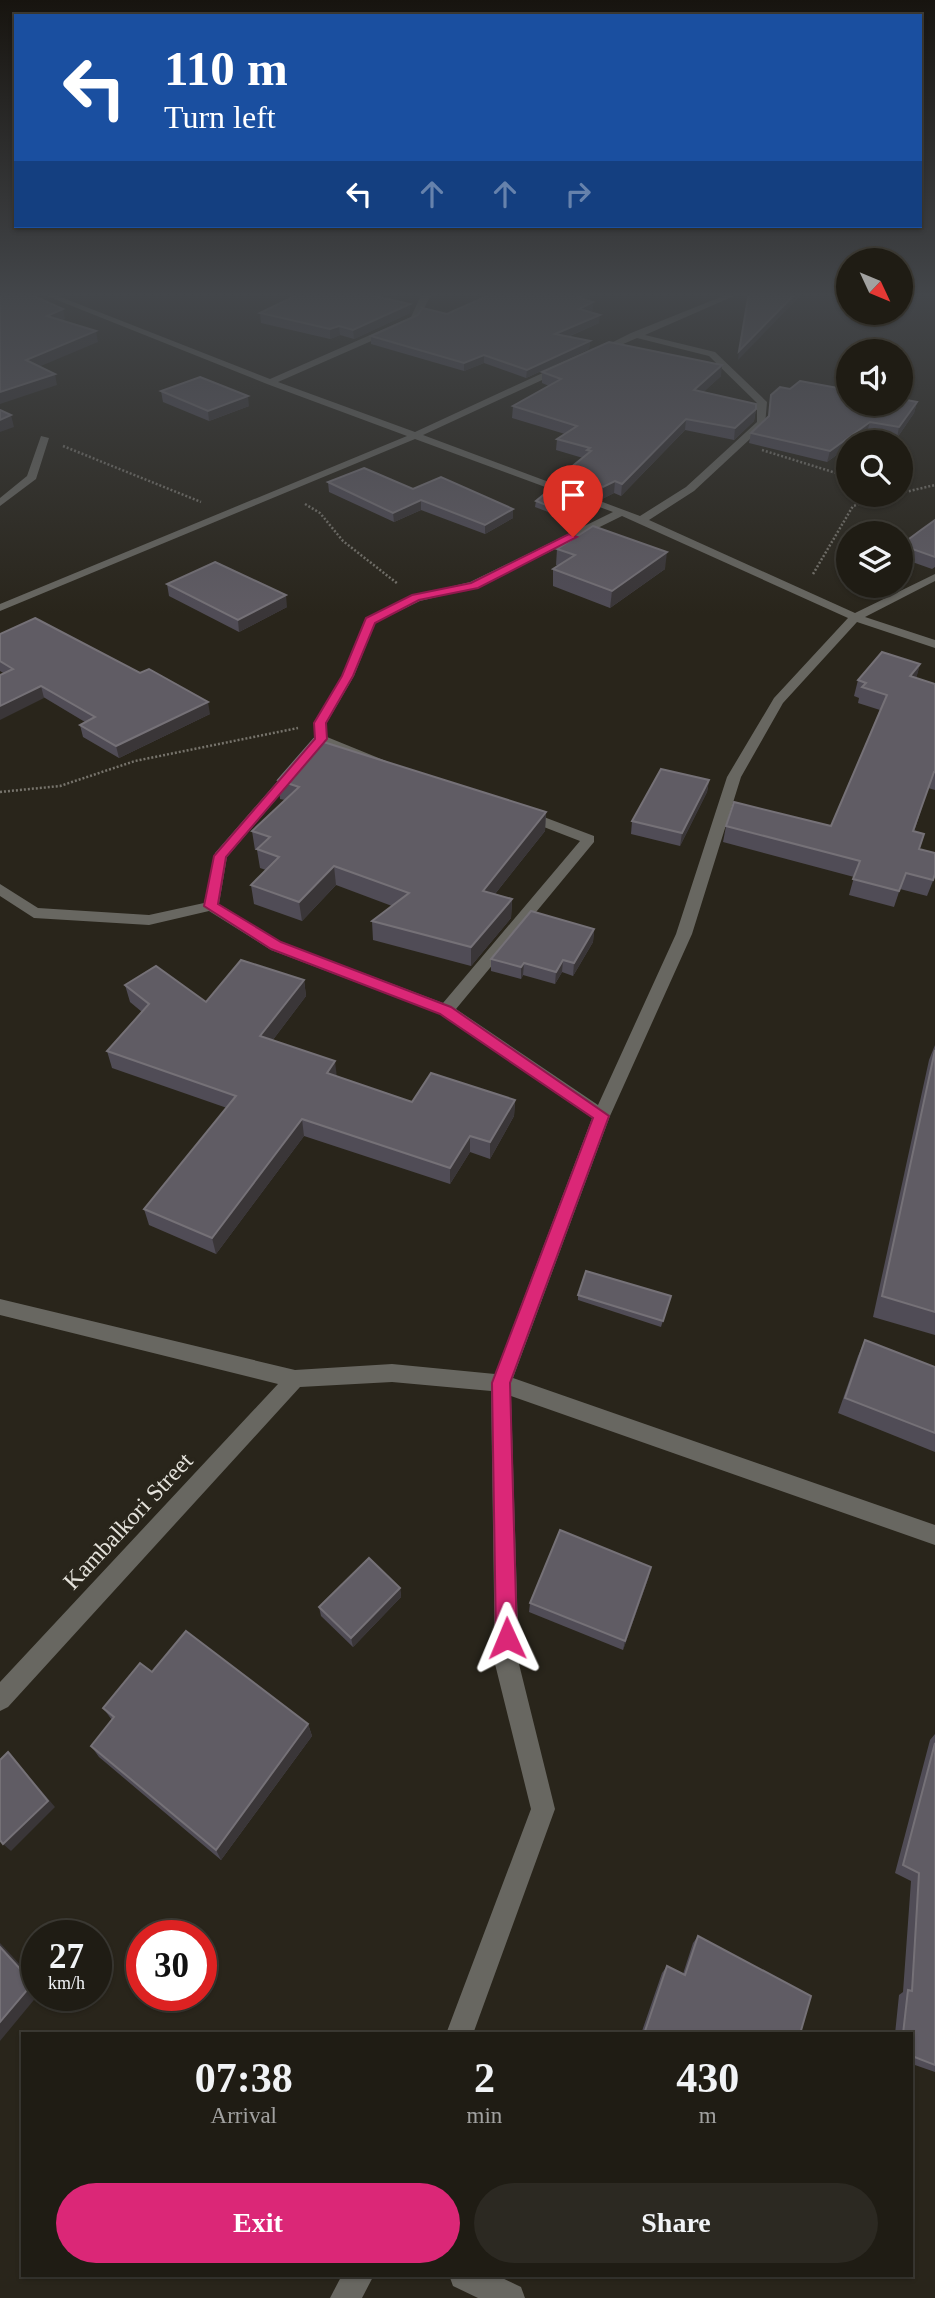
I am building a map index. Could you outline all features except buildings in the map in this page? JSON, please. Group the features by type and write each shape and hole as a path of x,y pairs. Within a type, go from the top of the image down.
{"street":[{"path":"316,399 414,436 478,456 622,512 855,617 935,644"},
{"path":"0,608 282,492 494,399"},
{"path":"642,520 690,489 762,423 762,402 759,399"},
{"path":"0,503 32,477 44,438"},
{"path":"211,906 220,856 321,739 320,723 348,676 370,621 415,598 474,586 622,512"},
{"path":"460,2032 543,1809 507,1664 501,1383 601,1116 684,934 734,777 779,701 855,617 935,577"},
{"path":"321,739 398,768"},
{"path":"446,1010 589,839 513,811"},
{"path":"0,889 34,913 149,920 211,906 276,946 446,1010 601,1116"},
{"path":"0,1307 295,1379 393,1373 501,1383 935,1535"},
{"name":"Kambalkori Street","path":"0,1699 295,1379"},
{"path":"345,2298 358,2277"},
{"path":"468,2277 510,2298"}],"path":[{"path":"44,438 227,514"},
{"path":"741,443 836,473"},
{"path":"913,490 935,485"},
{"path":"282,492 320,513 343,541 415,598"},
{"path":"802,593 852,507"},
{"path":"0,792 60,786 135,761 320,723"}],"route":[{"path":"507,1638 501,1383 601,1116 446,1010 276,946 211,906 220,856 321,739 320,723 348,676 370,621 415,598 474,586 573,537"}]}
